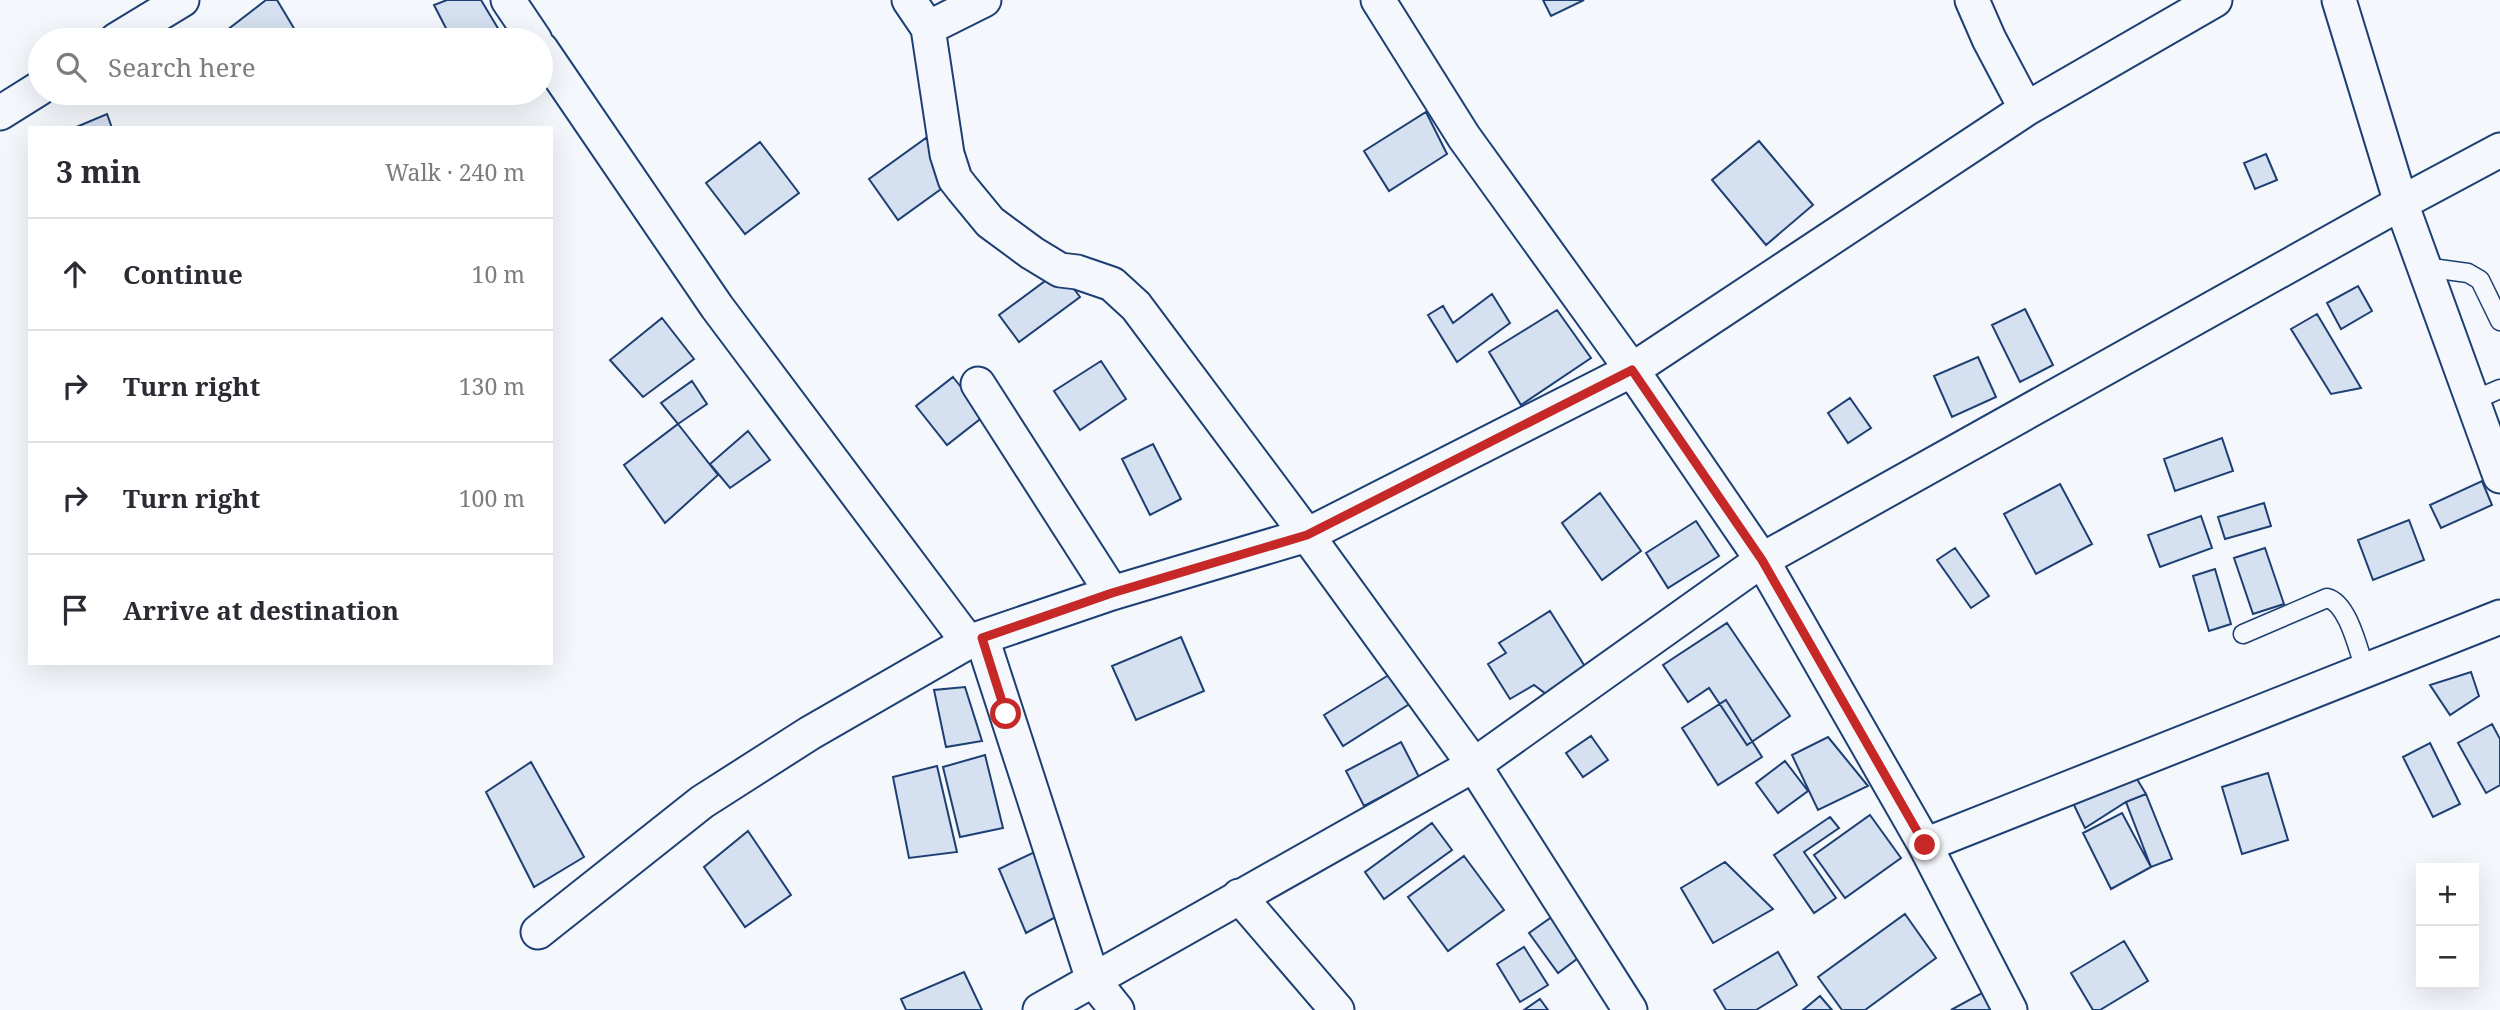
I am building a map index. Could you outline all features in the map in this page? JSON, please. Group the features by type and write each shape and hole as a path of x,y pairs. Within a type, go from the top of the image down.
{"street":[{"path":"136,28 182,0"},
{"path":"508,0 527,28"},
{"path":"909,0 928,28 947,154 962,188 990,222 1031,253 1060,270 1077,272 1112,284 1136,306 1474,765 1630,1010"},
{"path":"928,28 984,0"},
{"path":"1378,0 1464,137 1632,370 1762,560 1925,845 2010,1010"},
{"path":"1972,0 2026,109"},
{"path":"538,932 702,802 810,733 975,640 1112,593 1307,535 1632,370 2026,109 2215,0"},
{"path":"2339,0 2401,202 2424,267 2486,395 2500,476"},
{"path":"553,67 717,307 975,640 1093,980 1117,1010"},
{"path":"0,113 28,96"},
{"path":"1040,1010 1474,765 1762,560 2401,202 2500,150"},
{"path":"978,384 1112,593"},
{"path":"1925,845 2500,617"},
{"path":"1239,896 1337,1010"}],"lane":[{"path":"2424,267 2468,273 2480,280 2500,321"},
{"path":"2243,635 2327,598 2335,600 2343,610 2365,669"}],"building":[{"path":"266,0 277,0 294,28 230,28"},
{"path":"447,0 481,0 498,28 446,28 434,5"},
{"path":"1543,0 1584,0 1551,16"},
{"path":"1426,112 1447,154 1389,191 1364,151"},
{"path":"107,114 111,126 79,126"},
{"path":"926,138 955,179 898,220 869,179"},
{"path":"1759,141 1813,205 1766,245 1712,180"},
{"path":"760,142 799,193 745,234 706,183"},
{"path":"2266,154 2277,180 2255,189 2244,163"},
{"path":"1060,270 1080,297 1019,342 999,315"},
{"path":"2358,286 2372,311 2341,329 2327,303"},
{"path":"1492,294 1510,323 1457,362 1428,315 1443,306 1453,323"},
{"path":"2025,309 2053,365 2020,382 1992,325"},
{"path":"1557,310 1591,358 1521,405 1489,352"},
{"path":"2317,314 2361,388 2331,394 2291,329"},
{"path":"662,318 694,359 643,397 610,360"},
{"path":"1978,357 1996,397 1952,417 1934,376"},
{"path":"1101,361 1126,399 1080,430 1054,391"},
{"path":"953,377 984,416 947,445 916,406"},
{"path":"692,381 707,404 678,424 661,403"},
{"path":"1850,398 1871,428 1848,443 1828,413"},
{"path":"678,424 718,475 665,523 624,465"},
{"path":"748,431 770,460 730,488 710,464"},
{"path":"2222,438 2233,471 2175,491 2164,459"},
{"path":"1153,444 1181,499 1150,515 1122,459"},
{"path":"2482,481 2492,505 2441,528 2430,505"},
{"path":"2060,484 2092,544 2036,574 2004,514"},
{"path":"1600,493 1641,551 1602,580 1562,523"},
{"path":"2264,503 2271,526 2225,539 2218,517"},
{"path":"2201,516 2212,548 2160,567 2148,535"},
{"path":"2409,520 2424,560 2373,580 2358,540"},
{"path":"1696,521 1719,556 1668,588 1646,553"},
{"path":"1955,548 1989,596 1971,608 1937,560"},
{"path":"2265,548 2284,604 2253,614 2234,558"},
{"path":"2215,569 2231,624 2209,631 2193,576"},
{"path":"1550,611 1589,673 1550,697 1534,685 1510,699 1488,664 1506,653 1499,643"},
{"path":"1727,623 1790,716 1747,745 1709,688 1688,702 1663,665"},
{"path":"1181,637 1204,691 1136,720 1112,666"},
{"path":"2471,672 2479,696 2450,715 2430,685"},
{"path":"1392,673 1411,703 1343,746 1324,715"},
{"path":"965,687 982,741 946,747 934,690"},
{"path":"1726,700 1762,757 1718,785 1682,728"},
{"path":"2492,724 2500,739 2500,785 2486,793 2458,743"},
{"path":"1591,736 1608,760 1583,777 1566,753"},
{"path":"1828,737 1868,786 1818,810 1792,755"},
{"path":"1401,742 1419,777 1364,806 1346,771"},
{"path":"2430,743 2460,804 2433,817 2403,757"},
{"path":"985,755 1003,828 960,837 943,767"},
{"path":"1785,761 1808,791 1778,813 1756,783"},
{"path":"531,762 584,857 534,887 486,792"},
{"path":"937,766 957,852 909,858 893,777"},
{"path":"2132,771 2146,794 2126,802 2085,828 2073,803"},
{"path":"2268,773 2288,840 2242,854 2222,787"},
{"path":"2146,794 2172,859 2151,867 2126,802"},
{"path":"2122,813 2151,867 2111,889 2083,833"},
{"path":"1870,815 1901,858 1845,898 1814,855"},
{"path":"1830,817 1839,828 1804,852 1836,898 1814,913 1774,855"},
{"path":"1432,823 1452,850 1384,899 1365,872"},
{"path":"748,831 791,895 745,927 704,867"},
{"path":"1041,849 1065,912 1026,933 999,869"},
{"path":"1464,856 1504,910 1448,951 1408,897"},
{"path":"1725,862 1773,909 1713,943 1681,888"},
{"path":"1556,914 1585,953 1558,973 1529,933"},
{"path":"1905,914 1936,958 1865,1010 1842,1010 1818,977"},
{"path":"2124,941 2148,981 2100,1010 2093,1010 2071,973"},
{"path":"1524,947 1548,985 1520,1002 1497,964"},
{"path":"1778,952 1797,985 1756,1010 1726,1010 1714,990"},
{"path":"964,972 982,1010 906,1010 901,999"},
{"path":"1991,988 2003,1010 1951,1010"},
{"path":"1820,996 1832,1010 1803,1010"},
{"path":"1540,999 1548,1010 1524,1010"}],"route":[{"path":"1006,714 982,638 1112,593 1307,535 1632,370 1762,560 1925,845"}]}
